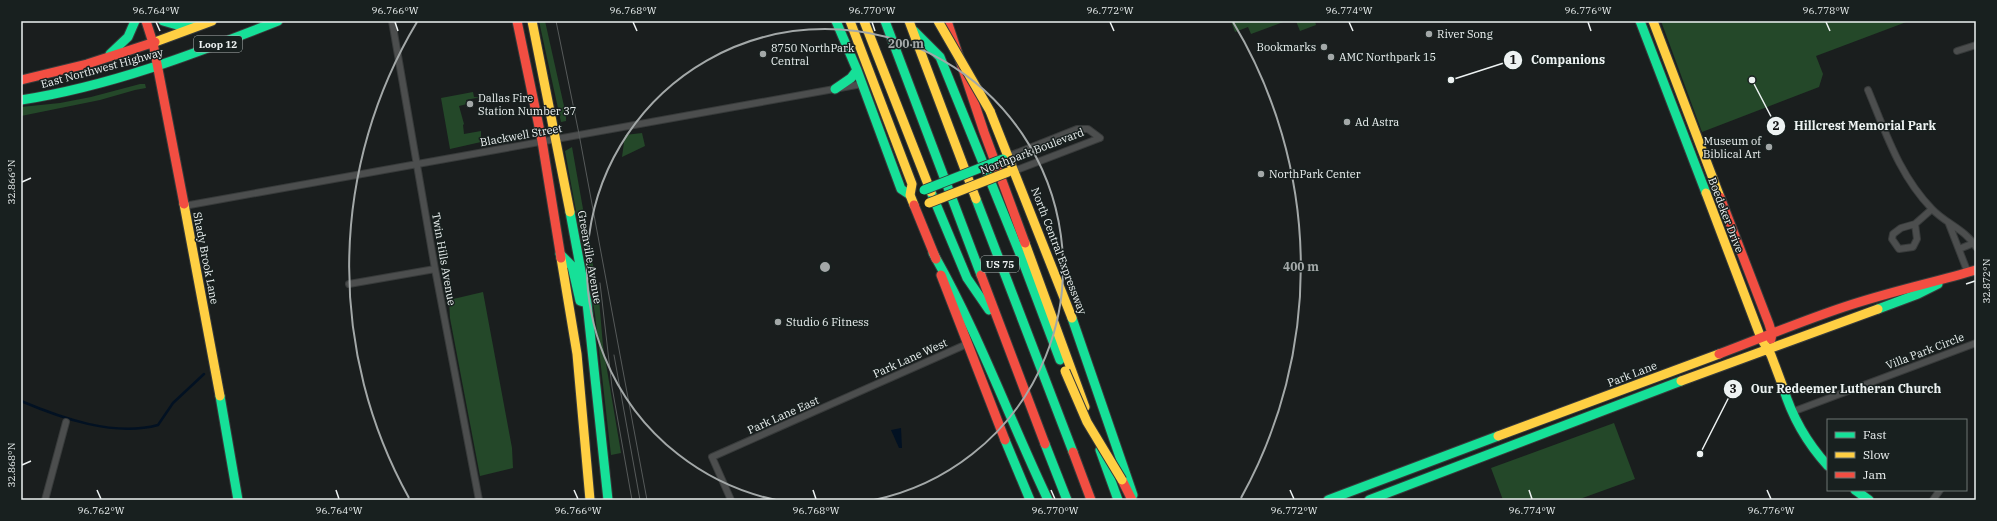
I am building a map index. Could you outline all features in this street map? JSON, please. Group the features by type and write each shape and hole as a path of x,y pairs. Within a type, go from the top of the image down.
{"main road":[{"path":"105,58 128,38 135,21"},
{"name":"Shady Brook Lane","path":"146,21 153,43 158,67 212,348 238,500"},
{"path":"163,21 177,25 208,21"},
{"name":"East Northwest Highway","path":"21,80 48,75 105,58 153,43 212,21"},
{"name":"East Northwest Highway","path":"21,100 71,91 158,67 278,21"},
{"path":"517,21 542,142 580,384 590,500"},
{"name":"Greenville Avenue","path":"532,21 587,304 608,500"},
{"path":"836,21 857,70 901,189 910,195"},
{"path":"850,21 912,184 910,195 914,206 967,344 1030,500"},
{"path":"864,21 967,278 998,323"},
{"name":"US 75","path":"885,21 998,323 1067,500"},
{"name":"North Central Expressway","path":"938,21 990,111 1011,172 1068,308 1135,500"},
{"name":"Boedeker Drive","path":"1640,21 1725,246 1761,338 1769,348 1792,412 1809,441 1827,465"},
{"name":"Boedeker Drive","path":"1653,21 1772,334"},
{"path":"948,23 987,140 1073,370 1118,500"},
{"path":"910,24 940,57 1017,247 1065,371 1088,422 1132,500"},
{"name":"US 75","path":"910,24 1028,338 1091,500"},
{"path":"1656,65 1668,61"},
{"path":"835,89 851,78 857,70"},
{"name":"Northpark Boulevard","path":"910,195 1006,158"},
{"name":"Northpark Boulevard","path":"914,206 929,203 1011,172"},
{"path":"1725,246 1737,241"},
{"path":"933,253 958,297 1020,441 1048,500"},
{"path":"560,254 572,266 580,301 587,304"},
{"name":"Park Lane","path":"1369,500 1769,348 1918,294 1946,280 1972,271"},
{"name":"Park Lane","path":"1328,500 1880,295 1916,285 1946,280"},
{"path":"1864,313 1867,307 1877,303 1880,295"},
{"path":"1769,348 1772,334"},
{"path":"580,384 596,382"},
{"path":"1638,385 1642,396"},
{"path":"1432,462 1437,474"},
{"path":"1857,491 1869,500"}],"street":[{"name":"Twin Hills Avenue","path":"392,21 435,269 479,500"},
{"path":"1958,51 1976,45"},
{"name":"Blackwell Street","path":"184,206 862,84"},
{"path":"1868,90 1903,171 1932,209 1975,245"},
{"name":"Northpark Boulevard","path":"1006,158 1077,129 1088,129 1100,138 1011,172"},
{"path":"1915,224 1917,239 1913,247 1899,249 1892,239 1893,234 1901,228 1915,224 1932,209"},
{"path":"1949,224 1959,249 1972,271"},
{"path":"1959,249 1975,245"},
{"path":"349,284 435,269"},
{"name":"Villa Park Circle","path":"1792,412 1976,343"},
{"name":"Park Lane West","path":"862,390 967,344"},
{"name":"Park Lane East","path":"731,500 712,457 862,390"},
{"path":"45,500 66,422"},
{"path":"1934,500 1939,491"}],"green space":[{"path":"539,21 545,21 566,115 566,121 561,122"},
{"path":"1231,21 1286,21 1251,34 1248,27 1235,32"},
{"path":"1296,21 1315,21 1316,25 1300,31"},
{"path":"1661,21 1909,21 1816,56 1823,74 1819,87 1702,132"},
{"path":"145,84 146,88 100,100 21,116 21,107 60,103 91,97"},
{"path":"473,92 474,97 481,97 466,100 467,104 459,106 464,124 464,134 481,131 481,142 450,149 441,98"},
{"path":"642,133 645,146 622,157 625,135"},
{"path":"572,147 599,299 603,346 621,453 611,455 595,314 565,151"},
{"path":"483,292 512,448 513,468 480,476 450,318 449,300"},
{"path":"1614,423 1635,479 1577,500 1503,500 1491,468"}],"water":[{"path":"901,428 902,448 899,448 891,430"}],"waterway":[{"path":"21,401 53,414 88,424 124,429 141,428 158,425 173,403 204,374"}],"tram line":[{"path":"556,21 579,134 647,500"},
{"path":"600,283 612,387 632,500"},
{"path":"614,355 640,500"}],"traffic: fast":[{"path":"110,54 128,37 135,21"},
{"path":"163,21 177,25 198,23"},
{"path":"21,100 54,94 120,78 184,57 278,21"},
{"path":"836,21 857,70 901,189 910,195"},
{"path":"885,21 981,275"},
{"path":"1640,21 1706,193"},
{"path":"914,31 940,57 1020,254 1060,360"},
{"path":"835,89 851,78 857,70"},
{"path":"924,190 1003,159"},
{"path":"931,192 967,278 989,310"},
{"path":"976,199 1073,452"},
{"path":"570,212 587,303 608,500"},
{"path":"933,253 979,344 1048,500"},
{"path":"560,254 572,266 580,301 587,303"},
{"path":"1878,309 1918,294 1938,284"},
{"path":"1072,318 1133,495"},
{"path":"1369,500 1681,381"},
{"path":"1783,387 1791,409 1801,429 1813,448 1827,465"},
{"path":"220,396 238,500"},
{"path":"1328,500 1498,436"},
{"path":"1005,440 1030,500"},
{"path":"1045,444 1067,500"},
{"path":"1100,450 1118,500"},
{"path":"1856,491 1869,500"}],"traffic: slow":[{"path":"155,42 212,21"},
{"path":"532,21 570,212"},
{"path":"850,21 912,184 910,195 914,205"},
{"path":"864,21 931,192"},
{"path":"909,21 976,199"},
{"path":"938,21 990,111"},
{"path":"1653,21 1720,197"},
{"path":"990,111 1072,318"},
{"path":"929,203 1008,172"},
{"path":"1706,193 1761,338 1771,355 1783,387"},
{"path":"184,204 220,396"},
{"path":"1025,243 1085,407"},
{"path":"561,258 577,354 590,500"},
{"path":"1681,381 1878,309"},
{"path":"1498,436 1719,354"},
{"path":"1065,371 1087,422 1122,480"}],"traffic: jam":[{"path":"146,21 153,43 184,204"},
{"path":"517,21 542,141 561,258"},
{"path":"947,21 984,132 1025,243"},
{"path":"21,80 87,64 155,42"},
{"path":"1720,197 1769,324 1772,334 1771,339"},
{"path":"914,205 936,259"},
{"path":"1719,354 1844,307 1976,270"},
{"path":"941,275 1005,440"},
{"path":"981,275 1045,444"},
{"path":"1073,452 1091,500"},
{"path":"1122,480 1132,500"}],"place":[{"name":"River Song","path":"1429,34"},
{"name":"Bookmarks","path":"1324,47"},
{"name":"8750 NorthPark Central","path":"763,54"},
{"name":"AMC Northpark 15","path":"1331,57"},
{"name":"Companions","path":"1451,80"},
{"name":"Hillcrest Memorial Park","path":"1752,80"},
{"name":"Dallas Fire Station Number 37","path":"470,104"},
{"name":"Ad Astra","path":"1347,122"},
{"name":"Museum of Biblical Art","path":"1769,147"},
{"name":"NorthPark Center","path":"1261,174"},
{"name":"Studio 6 Fitness","path":"778,322"},
{"name":"Our Redeemer Lutheran Church","path":"1700,454"}]}
